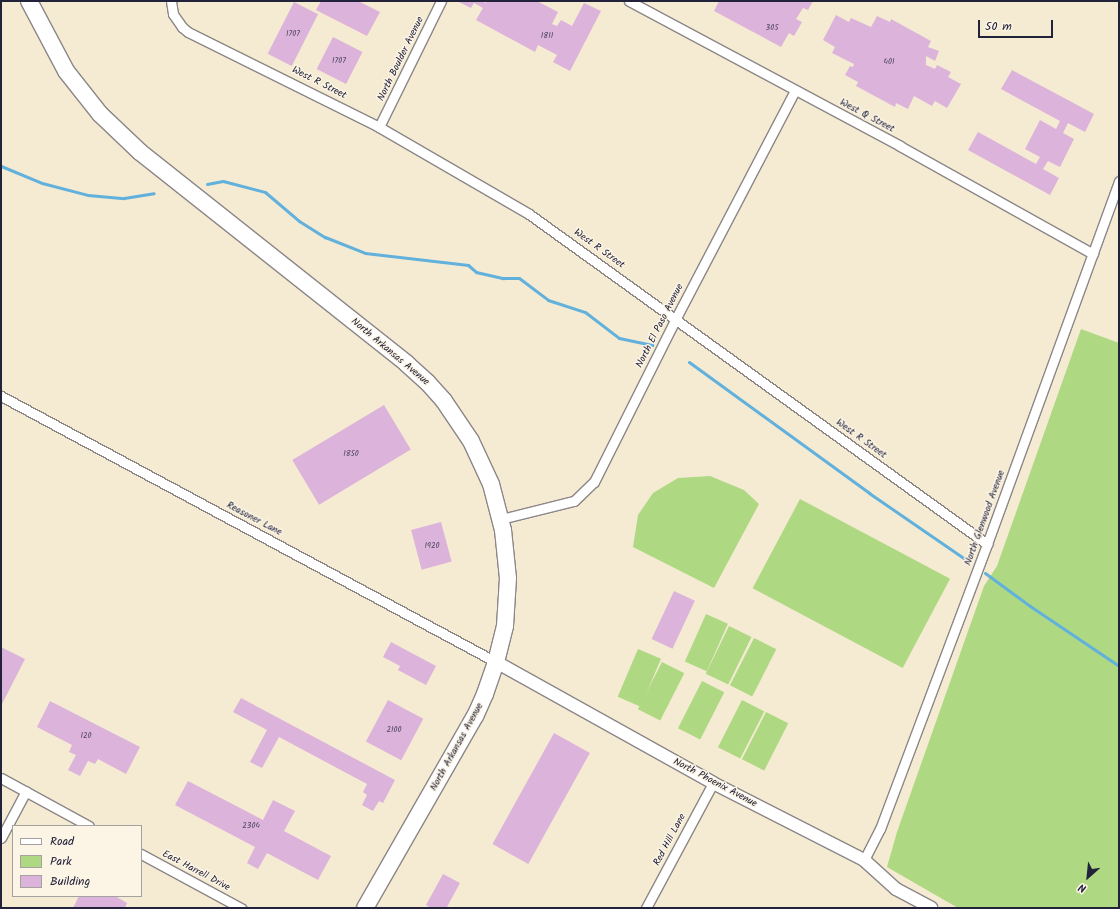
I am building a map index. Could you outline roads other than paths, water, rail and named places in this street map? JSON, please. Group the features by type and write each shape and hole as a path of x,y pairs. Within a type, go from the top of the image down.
{"highway":[{"name":"North Arkansas Avenue","path":"29,1 66,71 100,114 132,146 401,359 428,383 444,401 471,440 491,484 501,519 506,554 507,602 505,626 496,662 485,694 475,716 365,908"}],"street":[{"name":"West R Street","path":"171,1 173,14 182,27 188,32 281,76 379,126 529,214 676,318 987,544"},
{"name":"North Boulder Avenue","path":"379,126 441,1"},
{"name":"West Q Street","path":"629,1 900,146 1094,254"},
{"name":"North El Paso Avenue","path":"501,519 574,501 594,482 676,318 795,90"},
{"name":"North Glenwood Avenue","path":"864,860 880,829 1094,254 1119,181"},
{"name":"Reasoner Lane","path":"1,396 496,662"},
{"name":"North Phoenix Avenue","path":"496,662 713,783 864,860 896,889 931,908"},
{"path":"1,778 88,825"},
{"name":"Red Hill Lane","path":"646,908 713,783"},
{"path":"1,838 26,792"},
{"name":"East Harrell Drive","path":"142,855 241,908"}],"waterway":[{"path":"1,166 42,183 88,195 124,198 154,193"},
{"path":"207,184 223,181 265,192 299,221 325,237 365,253 468,265 476,272 503,278 519,278 548,300 585,312 619,338 652,345"},
{"path":"689,362 869,493 965,559"},
{"path":"985,573 1030,606 1119,666"}]}
